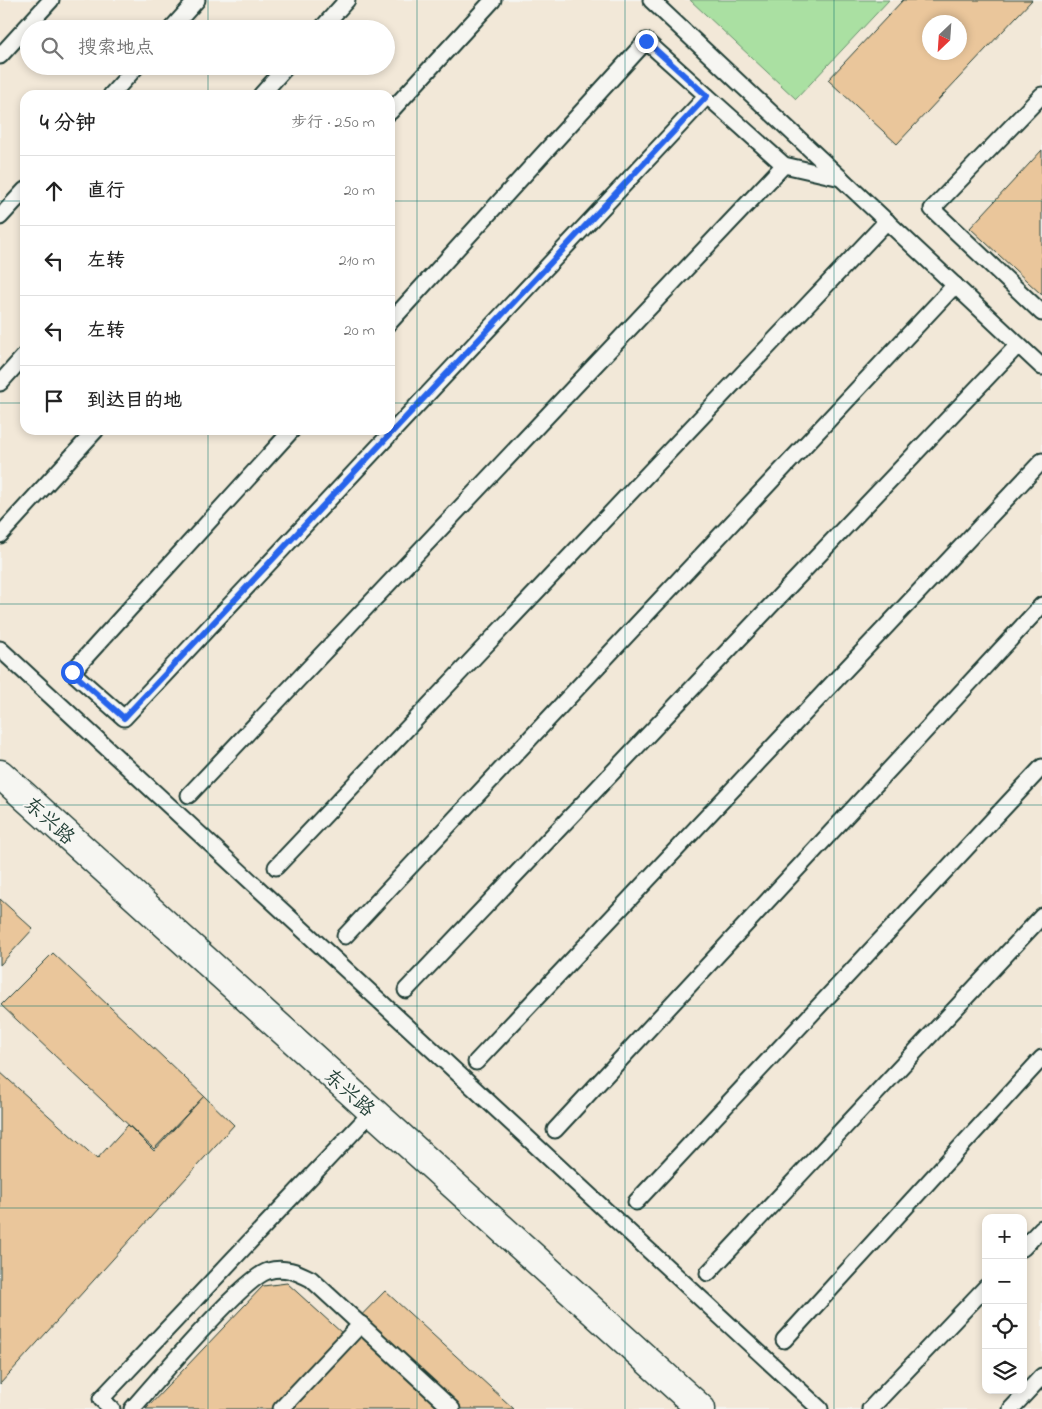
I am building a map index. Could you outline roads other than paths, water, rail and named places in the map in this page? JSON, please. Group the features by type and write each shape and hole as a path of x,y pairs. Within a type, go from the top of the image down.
{"street":[{"name":"东兴路","path":"0,774 701,1409"}],"lane":[{"path":"33,20 51,0"},
{"path":"179,20 197,0"},
{"path":"329,20 347,0"},
{"path":"395,107 493,0"},
{"path":"652,0 1042,367"},
{"path":"0,56 20,34"},
{"path":"395,317 646,41 784,165 841,178"},
{"path":"115,90 129,75"},
{"path":"265,90 279,75"},
{"path":"1042,95 932,209 1042,313"},
{"path":"395,429 707,96"},
{"path":"189,794 784,165"},
{"path":"0,217 20,195"},
{"path":"276,867 887,222"},
{"path":"345,936 955,285"},
{"path":"406,990 1018,345"},
{"path":"0,383 20,361"},
{"path":"0,535 91,435"},
{"path":"287,435 72,672 124,718 389,435"},
{"path":"476,1062 1042,461"},
{"path":"555,1130 1042,605"},
{"path":"0,649 820,1409"},
{"path":"636,1202 1042,767"},
{"path":"708,1273 1042,916"},
{"path":"784,1340 1042,1058"},
{"path":"112,1409 101,1400 372,1112"},
{"path":"1027,1244 1042,1228"},
{"path":"132,1409 239,1292 266,1272 284,1268 311,1279 452,1409"},
{"path":"870,1409 982,1292"},
{"path":"286,1407 361,1324"},
{"path":"1011,1409 1042,1376"}]}
